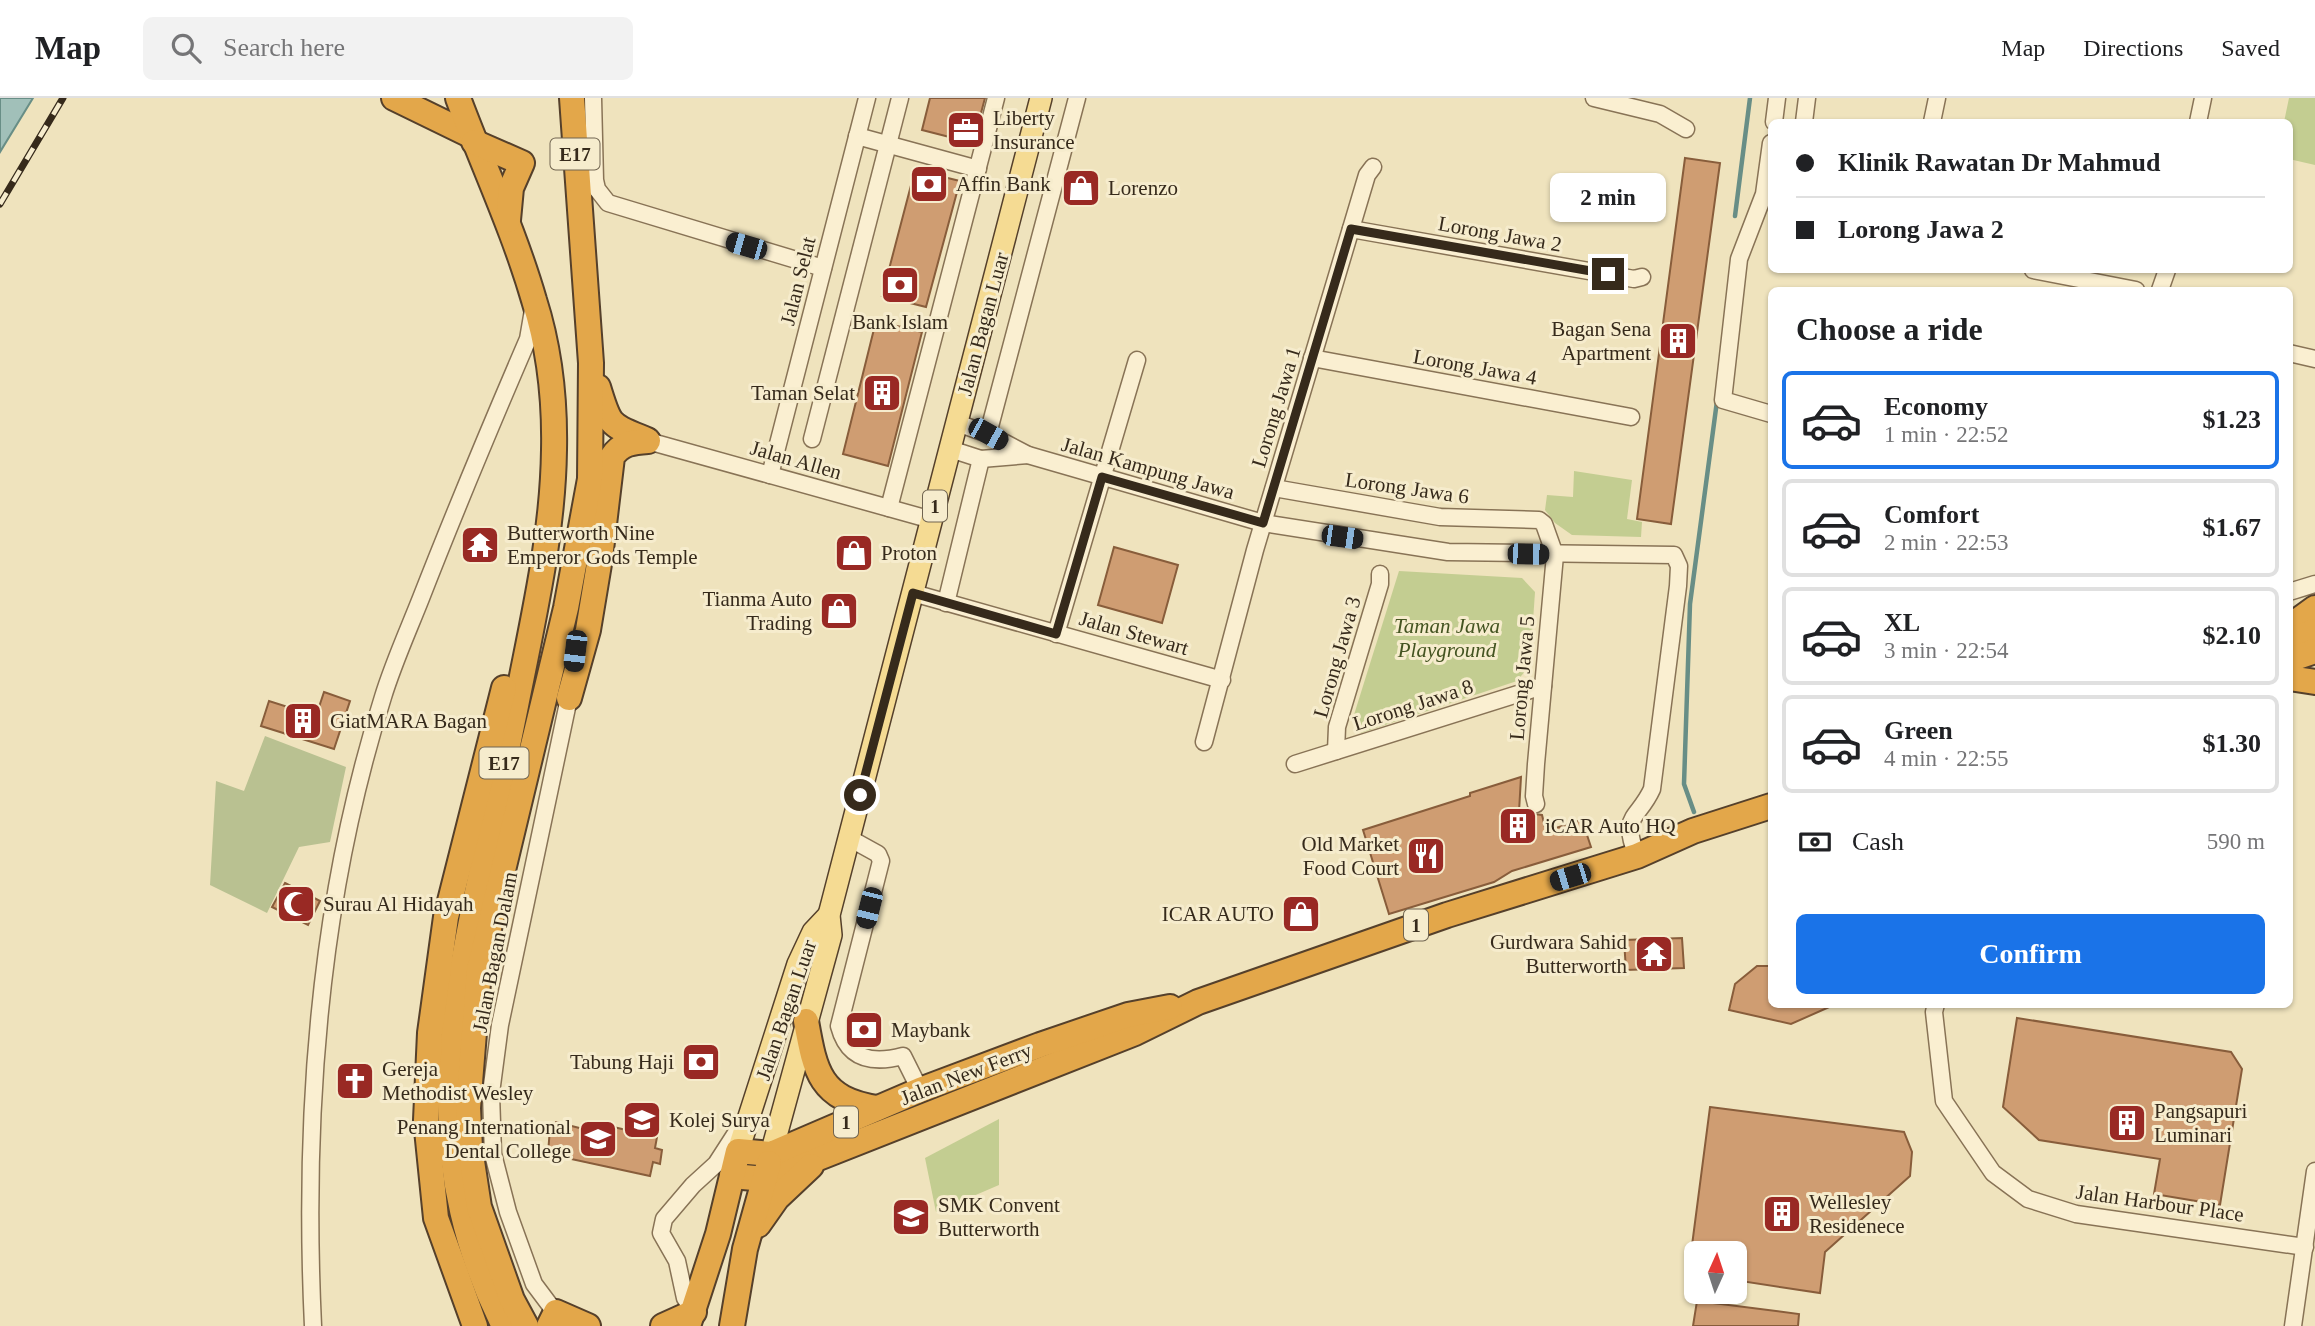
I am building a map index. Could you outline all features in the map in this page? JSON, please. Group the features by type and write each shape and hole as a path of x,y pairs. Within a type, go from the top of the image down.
{"highway":[{"path":"394,98 522,163 508,200 509,228"},
{"name":"E17","path":"458,98 535,301 549,370 554,448 550,525 541,583 475,945 478,982 470,1059 470,1148 483,1220 512,1300 526,1326"},
{"name":"E17","path":"505,1326 470,1242 454,1180 449,1116 450,1050 475,945 568,596 590,479 591,363 572,98"},
{"path":"591,363 609,420 620,430 648,440"},
{"path":"569,698 588,630 612,457 617,449 624,445 648,440"},
{"path":"569,698 587,557 590,479"},
{"path":"475,1326 436,1218 426,1144 430,1033 449,904 496,716 516,647 541,583"},
{"path":"2293,624 2315,608"},
{"path":"2293,639 2315,631"},
{"path":"2293,659 2315,651"},
{"path":"2293,679 2315,682"},
{"name":"Jalan New Ferry","path":"1637,856 1693,831 1768,807"},
{"name":"Jalan New Ferry","path":"732,1176 765,1179 1135,1033 1198,1002 1447,915 1637,856 1699,843 1768,823"},
{"name":"Jalan New Ferry","path":"771,1154 920,1090 1128,1015 1198,1002"},
{"path":"806,1021 814,1067 823,1082 836,1095 853,1104 877,1108"},
{"path":"738,1150 771,1154"},
{"name":"1","path":"732,1176 738,1150"},
{"name":"1","path":"765,1179 771,1154"},
{"path":"745,1249 778,1198 799,1175 828,1154"},
{"path":"663,1326 691,1319 732,1176"},
{"path":"731,1324 745,1249 765,1179"},
{"path":"557,1321 588,1326"}],"main road":[{"name":"Jalan Bagan Luar","path":"771,1154 831,935 829,915 1041,98"},
{"name":"Jalan Bagan Luar","path":"738,1150 797,964 813,932 829,915"}],"street":[{"path":"593,98 595,180 601,196 618,208 823,268"},
{"name":"Jalan Selat","path":"770,475 867,98"},
{"path":"812,439 900,98"},
{"path":"889,508 996,98"},
{"path":"988,434 1077,98"},
{"path":"1594,98 1660,114 1686,129"},
{"path":"1774,119 1777,98"},
{"path":"1804,119 1807,98"},
{"path":"1933,119 1937,98"},
{"path":"2199,119 2203,98"},
{"path":"858,136 978,169"},
{"name":"Lorong Jawa 1","path":"1204,742 1263,523 1367,175 1373,167"},
{"path":"1767,195 1739,259 1723,400 1768,413"},
{"name":"Lorong Jawa 2","path":"1351,229 1634,279 1642,277"},
{"path":"2049,273 2121,287"},
{"path":"313,1326 309,1237 311,1138 325,974 338,872 358,785 383,696 456,508 528,339 535,301"},
{"path":"2293,355 2315,359"},
{"name":"Lorong Jawa 4","path":"1312,358 1631,417"},
{"path":"1056,634 1137,360"},
{"path":"791,392 822,401"},
{"name":"Jalan Kampung Jawa","path":"957,423 988,434 1028,456 1263,523 1448,552 1674,555 1679,566 1678,586 1652,789 1630,823 1630,839 1637,856"},
{"name":"Jalan Allen","path":"648,440 932,520"},
{"name":"Jalan Kampung Jawa","path":"950,449 981,459 1028,456"},
{"path":"946,603 981,459"},
{"name":"Lorong Jawa 6","path":"1274,488 1440,517 1539,520 1544,524 1555,555"},
{"name":"Lorong Jawa 5","path":"1536,804 1534,785 1555,555"},
{"name":"Lorong Jawa 3","path":"1336,751 1337,727 1380,584 1380,574"},
{"path":"2293,591 2315,584"},
{"name":"Jalan Stewart","path":"913,593 1222,680"},
{"name":"Lorong Jawa 8","path":"1295,764 1543,686"},
{"name":"Jalan Bagan Dalam","path":"557,1321 534,1284 508,1212 493,1154 491,1093 500,1025 569,698"},
{"path":"849,838 878,854 881,861 839,1026 842,1039 863,1059 882,1062 902,1056 920,1090"},
{"name":"Jalan Harbour Place","path":"1935,1008 1944,1101 1993,1173 2028,1199 2076,1214 2305,1247"},
{"path":"691,1319 677,1261 661,1233 664,1219 693,1185 716,1164 751,1111"},
{"path":"2293,1326 2312,1212 2315,1171"}],"green space":[{"path":"2289,98 2315,98 2315,165 2293,160 2293,119 2285,119"},
{"path":"1574,471 1632,480 1627,519 1642,522 1641,537 1572,535 1555,523 1545,510 1547,495 1573,497"},
{"name":"Taman Jawa Playground","path":"1399,571 1522,578 1535,592 1530,665 1517,681 1361,733 1353,718"},
{"path":"265,736 346,767 330,842 299,847 267,913 210,885 216,781 244,791"},
{"path":"999,1119 999,1185 936,1212 925,1158"}],"water":[{"path":"0,98 33,98 0,152"}],"building":[{"path":"930,98 985,98 973,143 922,130"},
{"name":"Bagan Sena Apartment","path":"1685,158 1720,163 1671,524 1637,519"},
{"path":"915,170 960,181 926,307 882,296"},
{"name":"Taman Selat","path":"876,321 922,332 888,466 843,454"},
{"path":"1114,547 1178,565 1162,623 1098,605"},
{"name":"GiatMARA Bagan","path":"324,692 350,701 334,749 261,726 269,701 316,716"},
{"path":"1521,777 1519,812 1542,815 1546,831 1582,820 1591,847 1512,871 1494,882 1389,914 1363,830"},
{"name":"Surau Al Hidayah","path":"285,883 320,901 308,925 272,907"},
{"name":"Gurdwara Sahid Butterworth","path":"1682,938 1684,968 1626,970 1624,940"},
{"path":"1757,966 1768,966 1768,1008 1827,1008 1791,1024 1729,1010 1735,984"},
{"name":"Pangsapuri Luminari","path":"2017,1018 2231,1052 2242,1069 2220,1205 2154,1194 2160,1159 2039,1140 2003,1107"},
{"name":"Wellesley Residenece","path":"1710,1107 1904,1132 1912,1152 1910,1176 1825,1252 1820,1293 1747,1282 1747,1241 1693,1241"},
{"path":"556,1122 595,1132 596,1123 657,1137 655,1148 662,1150 660,1164 653,1162 650,1176 548,1154 550,1128"},
{"path":"1697,1304 1721,1304 1799,1314 1798,1326 1693,1326"}],"waterway":[{"path":"1735,216 1750,98"},
{"path":"1694,812 1684,784 1690,604 1717,401"}],"railway":[{"path":"0,204 63,98"}],"place":[{"name":"Liberty Insurance","path":"966,130"},
{"name":"Affin Bank","path":"929,184"},
{"name":"Lorenzo","path":"1081,188"},
{"name":"Bank Islam","path":"900,285"},
{"name":"Bagan Sena Apartment","path":"1678,341"},
{"name":"Taman Selat","path":"882,393"},
{"name":"Butterworth Nine Emperor Gods Temple","path":"480,545"},
{"name":"Proton","path":"854,553"},
{"name":"Tianma Auto Trading","path":"839,611"},
{"name":"GiatMARA Bagan","path":"303,721"},
{"name":"iCAR Auto HQ","path":"1518,826"},
{"name":"Old Market Food Court","path":"1426,856"},
{"name":"Surau Al Hidayah","path":"296,904"},
{"name":"ICAR AUTO","path":"1301,914"},
{"name":"Gurdwara Sahid Butterworth","path":"1654,954"},
{"name":"Maybank","path":"864,1030"},
{"name":"Tabung Haji","path":"701,1062"},
{"name":"Gereja Methodist Wesley","path":"355,1081"},
{"name":"Kolej Surya","path":"642,1120"},
{"name":"Pangsapuri Luminari","path":"2127,1123"},
{"name":"Penang International Dental College","path":"598,1139"},
{"name":"Wellesley Residenece","path":"1782,1214"},
{"name":"SMK Convent Butterworth","path":"911,1217"}],"route":[{"path":"860,795 913,593 1056,634 1102,477 1263,523 1351,229 1608,274"}]}
